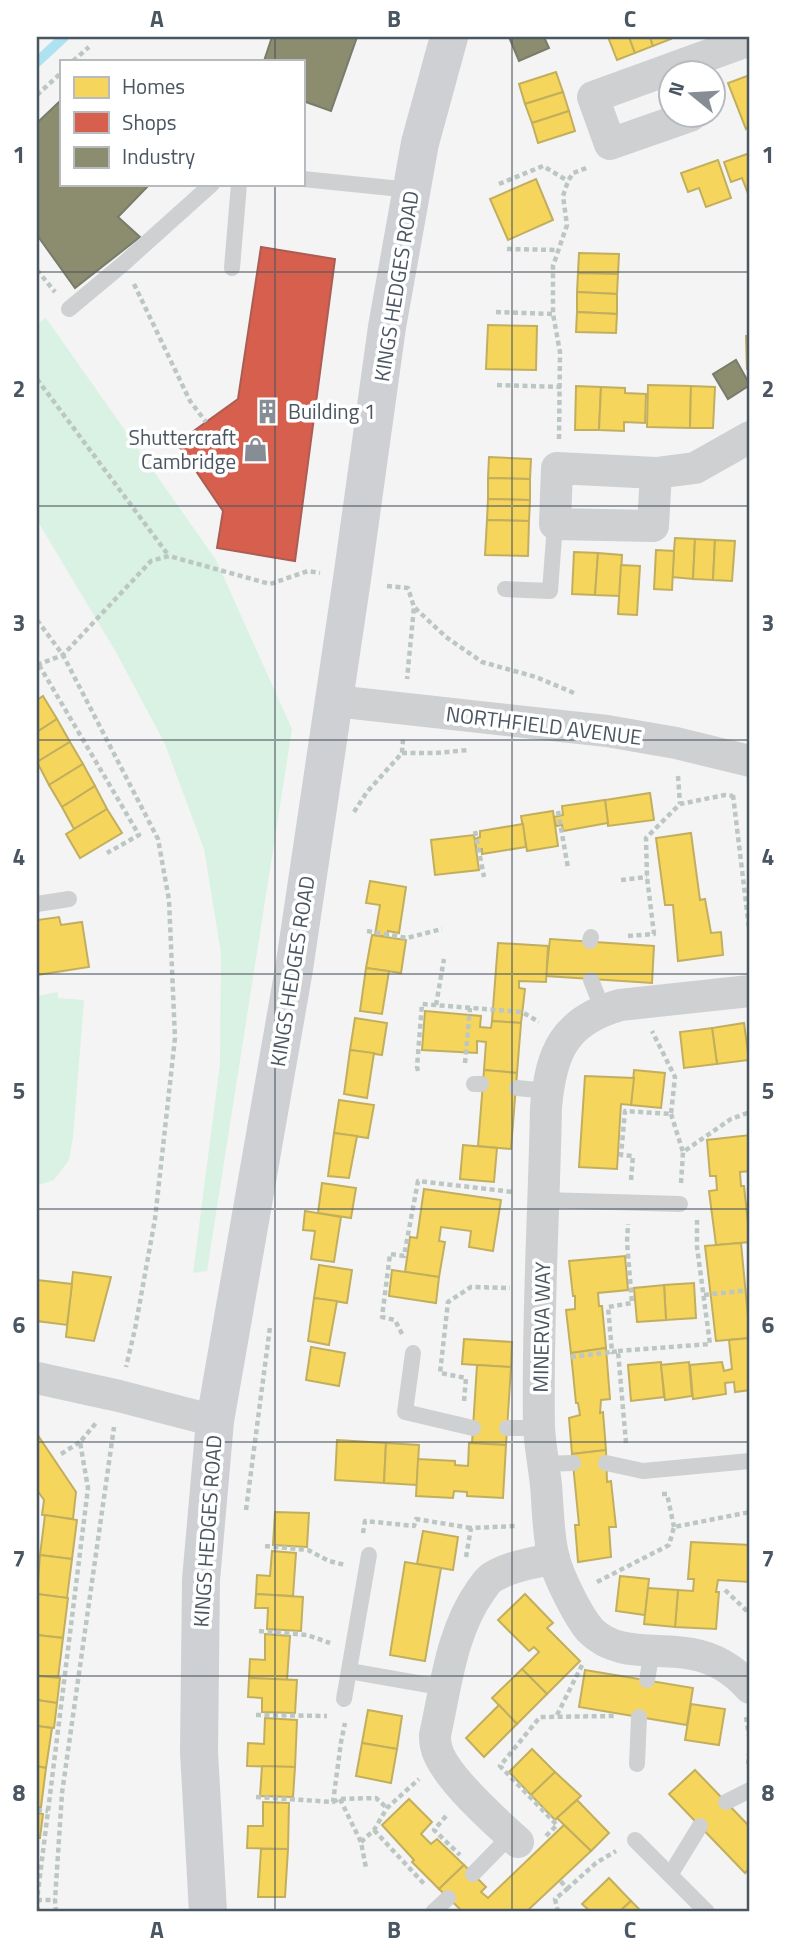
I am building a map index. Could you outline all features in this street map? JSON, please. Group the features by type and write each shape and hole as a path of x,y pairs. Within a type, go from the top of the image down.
{"street":[{"name":"KINGS HEDGES ROAD","path":"208,1912 199,1752 201,1580 215,1421 294,969 335,701 387,327 420,143 449,37"},
{"path":"706,60 750,40"},
{"path":"658,77 593,97 610,144 658,127"},
{"path":"656,473 653,526 555,524 557,468 656,473 695,468 750,437"},
{"name":"NORTHFIELD AVENUE","path":"335,701 607,731 676,743 742,774"},
{"name":"MINERVA WAY","path":"750,991 620,1005 585,1019 569,1032 555,1057 548,1080 534,1196 540,1306 539,1428 558,1464 554,1558 565,1585 590,1629 601,1639 633,1650 650,1666 692,1654 721,1664 738,1675 750,1688"},
{"path":"37,1378 215,1421"},
{"path":"514,1838 458,1782 439,1754 435,1735 452,1652 469,1609 489,1579 513,1567 554,1558"}],"lane":[{"path":"304,178 411,190"},
{"path":"69,309 210,186"},
{"path":"232,268 239,186"},
{"path":"505,589 550,591 555,524"},
{"path":"37,905 69,899"},
{"path":"591,980 603,1010"},
{"path":"517,1088 548,1091"},
{"path":"534,1196 680,1203"},
{"path":"413,1353 405,1412 473,1428"},
{"path":"507,1428 539,1428"},
{"path":"606,1463 643,1471 750,1461"},
{"path":"344,1699 368,1562"},
{"path":"349,1671 446,1688"},
{"path":"637,1764 639,1717"},
{"path":"726,1802 750,1790"},
{"path":"670,1875 700,1826"},
{"path":"472,1874 514,1838"},
{"path":"635,1840 707,1912"}],"path":[{"path":"74,60 89,47"},
{"path":"37,95 60,74"},
{"path":"557,468 561,387 560,352 553,314 553,266 567,225 563,196 573,173 599,163 610,144"},
{"path":"499,184 543,166 568,181"},
{"path":"507,249 558,250"},
{"path":"123,264 190,401 205,422"},
{"path":"496,312 553,314"},
{"path":"37,379 169,556"},
{"path":"497,385 561,387"},
{"path":"107,853 139,835 38,665 63,655 151,561 169,556 270,584 308,571 374,585 408,588 414,607 402,753 367,792 354,814"},
{"path":"414,607 446,637 482,662 536,677 563,687 570,693"},
{"path":"37,620 63,655 158,839 169,900 175,1038 155,1219 135,1329 119,1396 62,1793 56,1912"},
{"path":"742,774 733,796 750,936"},
{"path":"628,936 654,934 647,877 646,838 680,804 725,795 733,796"},
{"path":"558,811 568,868"},
{"path":"475,831 484,877"},
{"path":"621,880 647,877"},
{"path":"367,931 407,938 442,929"},
{"path":"436,1005 444,958"},
{"path":"418,1072 422,1004 522,1012 542,1024"},
{"path":"470,1008 473,1080"},
{"path":"560,1358 710,1344 697,1247 698,1204 680,1203 683,1152 671,1114 675,1077 650,1027 658,1027"},
{"path":"593,1583 669,1545 674,1527 667,1494 625,1491 629,1468 608,1307 632,1303 627,1242 633,1156 621,1155 625,1111 671,1114"},
{"path":"683,1152 731,1119 750,1112"},
{"path":"413,1353 395,1320 382,1317 390,1254 404,1256 418,1181 534,1196"},
{"path":"463,1402 466,1378 440,1373 448,1302 471,1287 521,1288"},
{"path":"704,1295 750,1290"},
{"path":"245,1515 270,1327"},
{"path":"61,1454 80,1442 119,1396"},
{"path":"38,1912 37,1900 88,1488 80,1442"},
{"path":"674,1527 750,1513"},
{"path":"368,1562 359,1551 365,1521 414,1526 416,1519 471,1528"},
{"path":"265,1546 308,1550 329,1561 368,1562"},
{"path":"725,1590 750,1614"},
{"path":"260,1631 307,1635 352,1651"},
{"path":"557,1715 585,1660"},
{"path":"256,1714 327,1717 332,1698 351,1700 341,1742 332,1802"},
{"path":"361,1842 374,1830 387,1808 425,1772"},
{"path":"256,1797 332,1802 340,1799 376,1798 387,1808"},
{"path":"340,1799 361,1842 366,1868"},
{"path":"37,1810 48,1811"},
{"path":"374,1830 441,1904"},
{"path":"558,1912 555,1899 596,1863 635,1840"},
{"path":"561,1880 566,1889"},
{"path":"37,1900 55,1900"}],"green space":[{"path":"46,318 216,560 292,729 207,1271 193,1273 220,1064 221,953 204,849 165,744 117,654 37,520 37,324"},
{"path":"58,992 58,998 84,1000 73,1138 69,1160 54,1180 37,1185 37,996"}],"building: Homes":[{"path":"608,37 629,37 635,53 617,60"},
{"path":"629,37 650,37 653,46 635,53"},
{"path":"650,37 670,37 671,39 653,46"},
{"path":"556,72 563,92 525,104 519,84"},
{"path":"750,75 750,127 746,129 728,83"},
{"path":"563,92 569,111 532,123 525,104"},
{"path":"569,111 575,131 538,143 532,123"},
{"path":"750,153 749,196 742,178 731,182 724,162"},
{"path":"718,160 731,198 706,207 699,188 688,192 681,173"},
{"path":"536,179 553,220 508,240 490,199"},
{"path":"579,253 619,254 618,274 578,273"},
{"path":"578,273 618,274 617,294 577,292"},
{"path":"577,292 617,294 617,314 577,312"},
{"path":"577,312 617,314 616,333 576,332"},
{"path":"488,325 537,326 536,370 486,369"},
{"path":"746,336 750,336 750,369 747,369"},
{"path":"648,385 691,386 690,428 647,427"},
{"path":"576,386 601,387 599,430 575,430"},
{"path":"691,386 715,387 713,428 690,428"},
{"path":"601,387 625,388 625,393 646,394 645,423 624,422 624,431 599,430"},
{"path":"489,457 531,459 530,479 488,478"},
{"path":"488,478 530,479 530,500 488,499"},
{"path":"488,499 530,500 529,521 487,520"},
{"path":"487,520 529,521 528,556 485,555"},
{"path":"675,538 695,539 693,579 672,577"},
{"path":"695,539 715,540 713,580 693,579"},
{"path":"715,540 735,541 732,581 713,580"},
{"path":"656,550 674,551 672,590 654,589"},
{"path":"574,552 598,553 595,595 572,594"},
{"path":"598,553 622,555 620,596 595,595"},
{"path":"621,565 640,566 637,615 618,614"},
{"path":"43,696 57,719 37,732 37,700"},
{"path":"57,719 70,742 37,762 37,732"},
{"path":"70,742 83,764 49,785 37,762"},
{"path":"83,764 95,786 62,807 49,785"},
{"path":"95,786 107,809 74,829 62,807"},
{"path":"650,793 654,820 608,826 605,800"},
{"path":"605,800 608,823 563,831 562,825 556,826 554,817 563,815 562,806"},
{"path":"107,809 122,833 80,858 66,834"},
{"path":"553,811 558,846 527,851 521,816"},
{"path":"523,824 526,847 482,854 482,849 476,850 475,839 480,837 480,831"},
{"path":"691,833 700,900 705,899 711,933 721,932 723,955 678,961 673,905 665,905 656,838"},
{"path":"474,835 479,870 435,875 431,840"},
{"path":"370,881 406,887 399,933 388,931 388,937 375,935 380,905 366,903"},
{"path":"59,917 61,925 82,922 89,967 37,975 37,920"},
{"path":"372,935 406,940 401,973 366,968"},
{"path":"550,939 654,946 652,983 546,976"},
{"path":"498,943 548,946 546,982 519,981 519,988 525,989 521,1023 492,1021"},
{"path":"366,968 389,971 382,1014 360,1011"},
{"path":"425,1011 481,1016 480,1027 491,1028 492,1021 521,1023 517,1073 484,1070 486,1042 477,1041 477,1053 422,1050"},
{"path":"355,1018 387,1023 382,1055 350,1050"},
{"path":"744,1023 749,1060 717,1064 712,1028"},
{"path":"712,1028 717,1064 684,1068 680,1032"},
{"path":"350,1050 374,1053 367,1098 344,1094"},
{"path":"484,1070 517,1073 511,1149 478,1146"},
{"path":"634,1070 665,1073 661,1108 631,1105"},
{"path":"585,1076 634,1078 631,1105 621,1104 617,1169 579,1167"},
{"path":"339,1100 374,1105 368,1138 334,1133"},
{"path":"334,1133 357,1136 349,1178 328,1176"},
{"path":"750,1135 750,1171 740,1172 750,1242 716,1245 709,1191 717,1190 716,1176 710,1176 707,1140"},
{"path":"463,1145 497,1148 494,1182 460,1179"},
{"path":"322,1183 356,1188 351,1218 318,1213"},
{"path":"424,1189 501,1200 493,1251 469,1247 471,1231 441,1227 439,1241 445,1242 439,1277 405,1272 410,1237 417,1238"},
{"path":"305,1211 341,1217 334,1262 311,1259 315,1231 303,1230"},
{"path":"741,1243 750,1338 716,1341 705,1246"},
{"path":"625,1256 628,1290 598,1293 606,1348 571,1353 566,1310 575,1309 575,1296 569,1261"},
{"path":"319,1265 352,1270 347,1303 314,1298"},
{"path":"392,1270 439,1277 436,1303 389,1296"},
{"path":"73,1272 111,1277 94,1341 66,1337"},
{"path":"37,1280 72,1284 67,1325 37,1321"},
{"path":"694,1283 696,1318 666,1320 664,1285"},
{"path":"664,1285 666,1320 637,1322 634,1288"},
{"path":"314,1298 337,1301 329,1345 308,1341"},
{"path":"750,1338 750,1390 735,1392 734,1382 725,1383 726,1394 693,1399 690,1365 722,1362 724,1371 732,1369 729,1340"},
{"path":"464,1339 512,1342 511,1367 462,1364"},
{"path":"311,1347 345,1353 339,1386 306,1380"},
{"path":"606,1348 610,1399 601,1400 600,1413 603,1412 606,1450 572,1454 569,1418 580,1415 576,1403 571,1353"},
{"path":"661,1362 664,1397 631,1401 628,1365"},
{"path":"689,1362 692,1396 665,1400 661,1365"},
{"path":"477,1365 511,1367 506,1445 472,1443"},
{"path":"37,1434 76,1492 73,1519 42,1515 44,1500 37,1490"},
{"path":"337,1440 386,1443 384,1483 335,1480"},
{"path":"386,1443 419,1445 417,1485 384,1483"},
{"path":"469,1443 506,1445 503,1498 467,1496 467,1492 454,1491 453,1498 416,1496 418,1459 455,1461 455,1465 468,1466"},
{"path":"606,1450 607,1482 611,1481 616,1527 609,1527 611,1557 578,1562 575,1525 579,1525 572,1454"},
{"path":"275,1512 309,1513 307,1547 273,1545"},
{"path":"45,1515 77,1520 72,1559 40,1555"},
{"path":"423,1531 458,1537 453,1570 417,1564"},
{"path":"691,1542 750,1545 750,1582 718,1580 716,1629 675,1627 678,1590 693,1591 694,1579 688,1579"},
{"path":"272,1551 296,1553 293,1596 256,1594 257,1575 270,1576"},
{"path":"40,1555 72,1559 67,1598 37,1594"},
{"path":"405,1562 441,1568 425,1661 390,1655"},
{"path":"620,1576 649,1579 645,1615 616,1611"},
{"path":"648,1588 678,1590 675,1627 644,1624"},
{"path":"37,1594 68,1598 63,1638 37,1635"},
{"path":"256,1594 303,1597 301,1631 267,1629 268,1608 255,1608"},
{"path":"525,1594 553,1623 547,1628 580,1661 547,1694 522,1669 539,1652 534,1647 529,1651 498,1620"},
{"path":"265,1634 290,1636 287,1680 249,1678 250,1659 265,1660"},
{"path":"37,1635 63,1638 58,1678 37,1676"},
{"path":"522,1669 547,1694 517,1724 492,1698"},
{"path":"585,1670 693,1688 687,1725 579,1707"},
{"path":"37,1676 60,1678 57,1703 37,1700"},
{"path":"249,1678 297,1680 295,1713 262,1712 262,1698 248,1697"},
{"path":"37,1700 57,1703 54,1728 37,1726"},
{"path":"691,1704 725,1709 719,1745 685,1740"},
{"path":"499,1705 517,1724 484,1757 466,1738"},
{"path":"368,1710 402,1716 397,1749 362,1743"},
{"path":"265,1718 297,1720 295,1767 247,1766 248,1743 264,1744"},
{"path":"37,1726 52,1728 46,1768 37,1766"},
{"path":"362,1743 397,1749 391,1783 356,1776"},
{"path":"532,1749 555,1772 531,1795 509,1772"},
{"path":"37,1766 46,1768 41,1807 37,1807"},
{"path":"262,1766 295,1767 293,1797 260,1796"},
{"path":"695,1770 750,1827 750,1868 745,1873 669,1794"},
{"path":"555,1772 581,1796 555,1820 531,1795"},
{"path":"409,1799 432,1822 421,1834 431,1844 437,1839 464,1865 439,1889 412,1862 414,1860 382,1825"},
{"path":"577,1800 609,1833 591,1851 557,1818"},
{"path":"263,1802 289,1803 288,1849 247,1848 248,1826 263,1826"},
{"path":"37,1813 43,1814 40,1838 37,1838"},
{"path":"564,1825 591,1851 526,1912 463,1912 439,1889 464,1865 486,1887 481,1892 488,1898"},
{"path":"261,1849 288,1849 285,1897 258,1897"},
{"path":"609,1878 631,1901 619,1912 591,1912 582,1904"},
{"path":"631,1901 642,1912 619,1912"}],"building: Shops":[{"name":"Building 1","path":"261,247 335,259 295,561 217,548 223,511 177,443 238,399"}],"building: Industry":[{"path":"272,37 357,37 331,111 304,101 304,60 264,60"},
{"path":"509,37 544,37 549,48 519,61"},
{"path":"60,101 60,186 148,186 118,217 140,237 75,288 37,235 37,123"},
{"path":"736,360 750,385 728,399 713,374"}],"waterway":[{"path":"37,62 64,37"}],"place":[{"name":"Building 1","path":"268,411"},
{"name":"Shuttercraft Cambridge","path":"256,449"}]}
